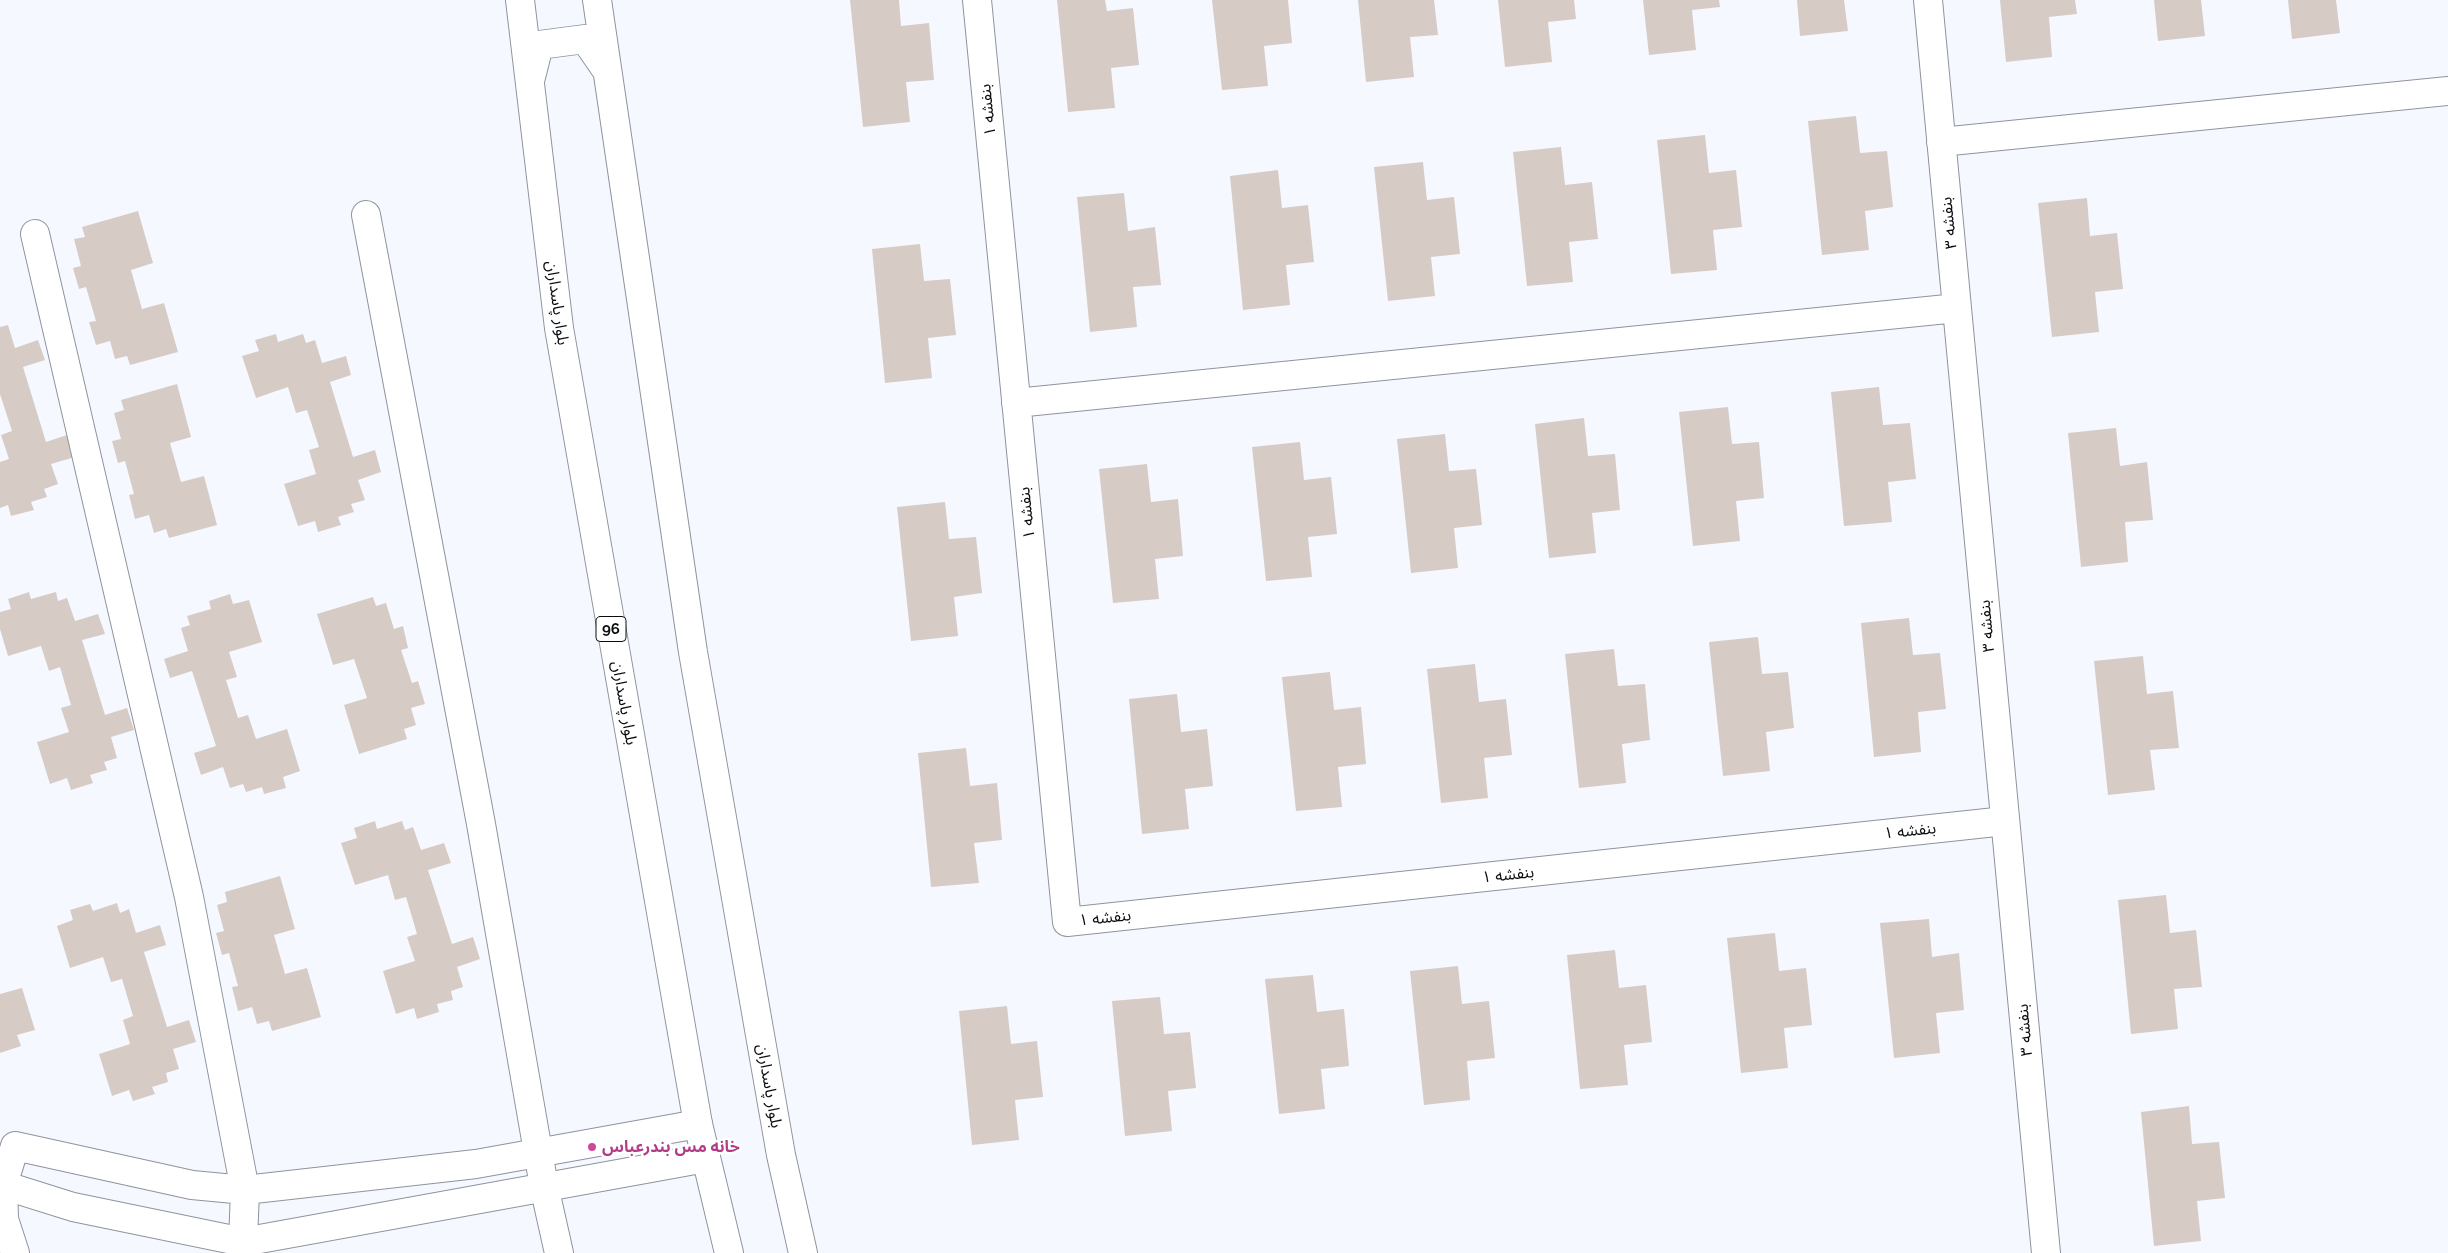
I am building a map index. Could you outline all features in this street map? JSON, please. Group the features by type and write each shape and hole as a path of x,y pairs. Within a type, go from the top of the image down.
{"main road":[{"name":"بلوار پاسداران","path":"520,0 559,328 698,1124 729,1253"},
{"name":"بلوار پاسداران","path":"597,0 693,652 781,1155 803,1253"},
{"name":"بنفشه ۱","path":"977,0 1067,922 2005,821"},
{"name":"بنفشه ۳","path":"1928,0 2046,1253"},
{"path":"529,85 539,45 585,38 606,69"},
{"path":"1941,142 2448,91"},
{"path":"366,215 479,814 540,1154 544,1186 559,1253"},
{"path":"35,234 189,897 245,1190 244,1248"},
{"path":"1016,403 1957,308"},
{"path":"15,1253 4,1219 3,1185 7,1144 192,1185 245,1190 476,1164 540,1154 698,1124"},
{"path":"3,1185 73,1207 244,1248 544,1186 706,1158"}],"building":[{"path":"850,0 899,0 901,26 929,23 934,80 906,82 910,122 863,127"},
{"path":"1057,0 1105,0 1107,11 1133,8 1139,65 1111,68 1115,108 1068,112"},
{"path":"1212,0 1288,0 1292,43 1264,46 1268,86 1222,90"},
{"path":"1358,0 1434,0 1438,35 1410,37 1414,77 1366,82"},
{"path":"1498,0 1574,0 1576,19 1548,22 1552,62 1505,67"},
{"path":"1643,0 1719,0 1720,7 1692,10 1696,50 1649,55"},
{"path":"1797,0 1844,0 1848,31 1800,36"},
{"path":"2000,0 2075,0 2077,14 2049,17 2052,57 2006,62"},
{"path":"2154,0 2201,0 2205,36 2158,41"},
{"path":"2288,0 2336,0 2340,33 2292,39"},
{"path":"1856,116 1860,153 1887,151 1893,207 1865,211 1869,250 1822,255 1808,121"},
{"path":"1705,135 1709,173 1736,170 1742,227 1713,230 1717,270 1671,274 1657,140"},
{"path":"1561,147 1565,185 1592,182 1598,239 1569,242 1573,282 1527,286 1513,152"},
{"path":"1423,162 1427,200 1454,197 1460,254 1431,257 1435,296 1388,301 1374,167"},
{"path":"1278,170 1282,208 1308,205 1314,262 1286,265 1290,305 1243,310 1230,176"},
{"path":"1124,193 1128,231 1155,227 1161,285 1133,287 1137,327 1090,332 1077,197"},
{"path":"2087,198 2090,236 2117,233 2123,289 2095,292 2099,332 2052,337 2038,203"},
{"path":"138,211 153,263 131,270 142,309 164,303 178,352 130,365 127,356 115,359 110,341 96,345 89,322 96,321 86,287 79,289 73,268 81,266 74,239 85,237 82,227"},
{"path":"920,244 924,281 950,279 956,335 928,338 932,378 885,383 872,249"},
{"path":"8,325 15,348 38,340 45,360 23,367 46,442 67,435 75,457 51,464 58,484 44,489 47,497 31,502 34,510 11,516 8,505 0,508 0,462 9,459 1,435 12,431 0,394 0,327"},
{"path":"276,334 278,342 303,334 306,343 315,340 322,363 346,356 351,375 330,382 353,457 375,450 381,472 358,480 365,500 351,504 354,512 338,517 341,525 318,532 315,521 298,526 284,484 316,474 309,450 319,447 307,410 296,413 288,387 256,398 242,356 259,351 255,340"},
{"path":"177,384 191,437 170,443 181,482 204,476 217,525 169,538 166,529 154,533 149,515 135,519 129,495 134,494 125,461 118,463 112,441 121,439 114,413 124,410 121,400"},
{"path":"1879,387 1883,425 1910,423 1916,479 1888,482 1892,522 1844,526 1831,392"},
{"path":"1728,407 1732,444 1759,442 1764,498 1736,501 1740,541 1693,546 1679,412"},
{"path":"1584,418 1588,456 1615,454 1620,510 1592,513 1596,553 1549,558 1535,424"},
{"path":"2116,428 2120,466 2147,462 2153,520 2125,522 2128,562 2081,567 2068,433"},
{"path":"1445,434 1449,471 1476,469 1482,525 1454,528 1458,568 1411,573 1397,439"},
{"path":"1300,442 1304,480 1331,477 1337,534 1308,537 1312,577 1266,581 1252,447"},
{"path":"1147,464 1151,502 1178,499 1183,556 1155,559 1159,599 1113,603 1099,469"},
{"path":"945,502 949,539 976,537 982,593 954,597 958,636 911,641 897,507"},
{"path":"29,592 31,599 56,592 58,601 67,598 75,621 98,614 105,634 82,640 105,715 127,708 134,730 111,737 117,758 104,762 107,770 90,775 93,783 71,790 67,778 50,784 37,742 69,732 61,708 71,705 60,667 49,671 41,646 8,656 0,629 0,612 11,609 8,599"},
{"path":"230,594 233,604 249,600 262,642 229,652 237,677 226,680 238,718 248,715 256,739 287,729 300,771 283,777 286,788 264,794 262,787 246,792 243,784 230,788 223,767 201,775 194,753 216,746 192,671 170,678 164,659 188,651 181,628 190,625 187,616 211,609 209,601"},
{"path":"373,597 376,606 386,603 394,629 403,626 408,648 401,650 412,683 418,681 425,704 411,708 416,725 404,729 407,739 359,754 344,705 367,698 354,659 333,665 317,614"},
{"path":"1909,618 1913,655 1940,653 1946,709 1918,712 1921,752 1874,757 1861,623"},
{"path":"1758,637 1762,674 1788,672 1794,728 1766,732 1770,771 1723,776 1709,642"},
{"path":"1614,649 1618,686 1645,684 1650,740 1622,744 1626,783 1579,788 1565,654"},
{"path":"2143,656 2147,694 2173,691 2179,748 2150,750 2155,790 2108,795 2094,661"},
{"path":"1475,664 1479,702 1506,699 1512,755 1484,758 1488,798 1441,803 1427,669"},
{"path":"1330,672 1334,710 1361,707 1366,764 1338,767 1342,807 1296,811 1282,677"},
{"path":"1177,694 1181,732 1207,729 1213,786 1185,789 1189,829 1142,834 1129,699"},
{"path":"966,748 970,786 997,783 1002,840 974,843 979,883 931,887 918,753"},
{"path":"375,821 377,829 402,821 405,830 413,827 421,850 444,843 451,863 428,870 452,944 473,937 480,959 457,967 463,987 451,991 453,1000 437,1004 439,1012 417,1019 414,1008 396,1014 383,971 415,961 407,937 417,934 406,897 395,900 388,875 355,885 341,843 357,838 354,828"},
{"path":"280,876 295,929 274,935 285,974 307,968 321,1017 272,1031 269,1021 257,1024 252,1007 238,1011 232,987 238,986 229,953 222,955 216,933 224,931 217,905 227,902 225,892"},
{"path":"2166,895 2170,933 2196,930 2202,987 2174,989 2178,1029 2131,1034 2118,900"},
{"path":"117,903 120,913 129,909 136,933 160,925 166,945 144,952 167,1027 189,1020 196,1042 173,1049 179,1069 166,1073 168,1082 152,1087 155,1094 133,1101 129,1090 112,1096 99,1054 130,1044 123,1020 133,1016 122,979 111,982 103,957 70,968 57,926 73,920 70,910 90,904 93,911"},
{"path":"1929,919 1932,957 1959,953 1964,1010 1936,1013 1940,1053 1894,1058 1880,923"},
{"path":"1775,933 1779,971 1806,968 1812,1025 1784,1028 1788,1068 1741,1073 1727,938"},
{"path":"1615,950 1619,988 1646,985 1652,1042 1624,1045 1628,1085 1580,1089 1567,955"},
{"path":"1458,966 1462,1004 1489,1001 1495,1058 1467,1061 1470,1100 1424,1105 1410,971"},
{"path":"1313,975 1317,1012 1344,1009 1349,1066 1321,1069 1325,1109 1279,1114 1265,979"},
{"path":"22,988 35,1030 17,1035 21,1046 0,1053 0,994"},
{"path":"1160,997 1164,1034 1190,1032 1196,1088 1168,1091 1172,1131 1125,1136 1112,1001"},
{"path":"1007,1006 1011,1044 1037,1041 1043,1097 1015,1100 1019,1140 972,1145 959,1011"},
{"path":"2189,1106 2192,1144 2219,1142 2225,1198 2197,1201 2201,1241 2154,1246 2141,1112"}],"place":[{"name":"خانه مس بندرعباس","path":"592,1147"}]}
